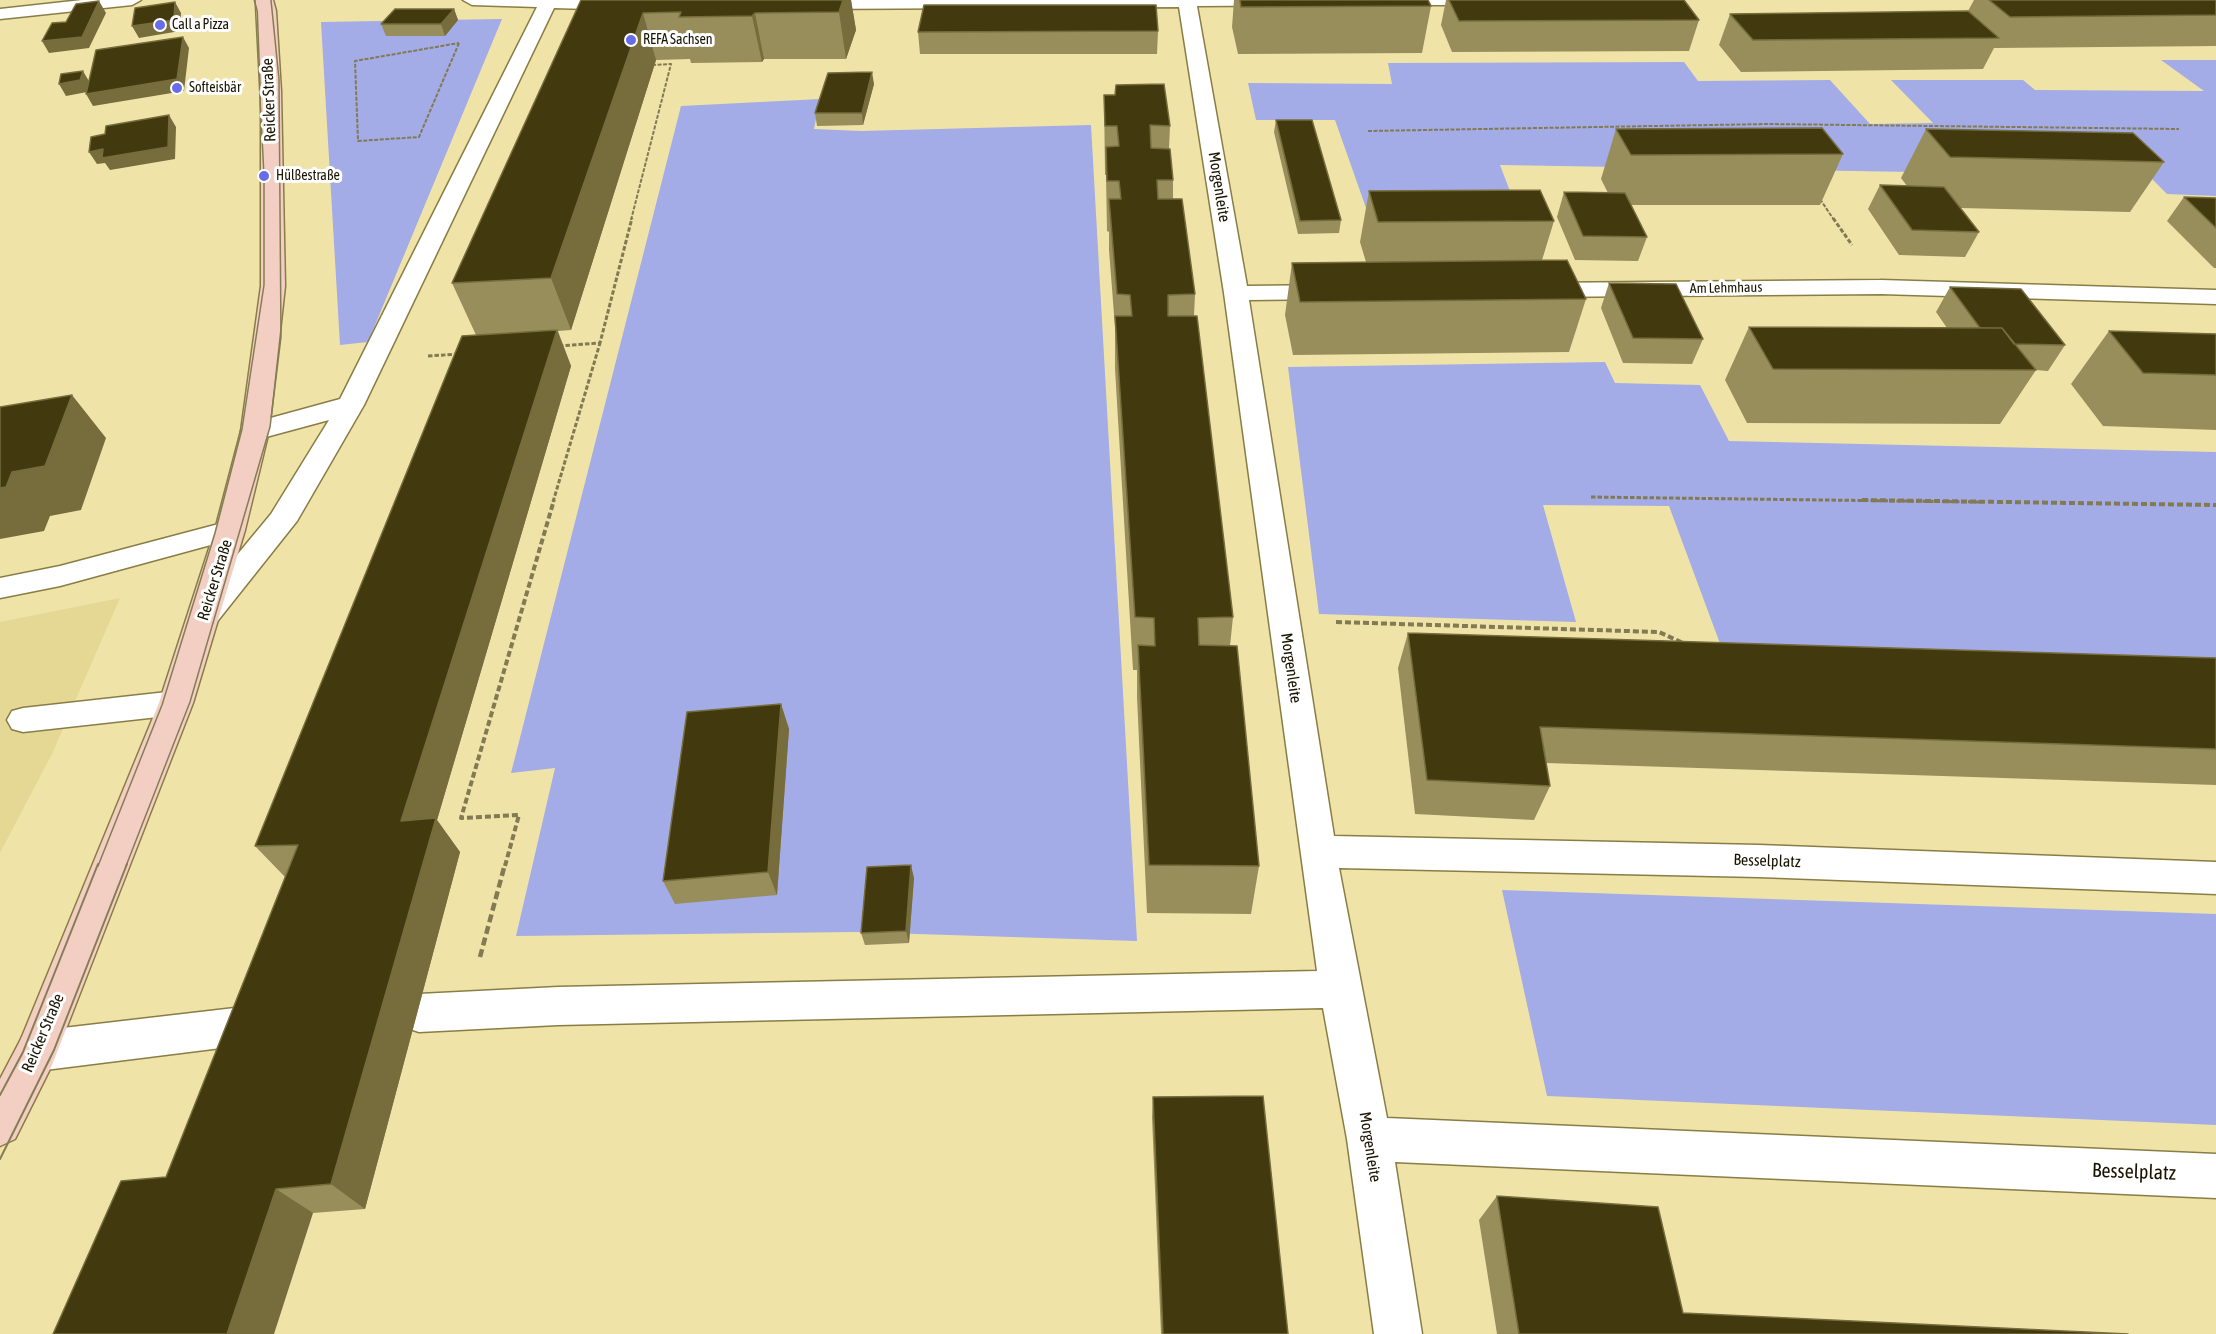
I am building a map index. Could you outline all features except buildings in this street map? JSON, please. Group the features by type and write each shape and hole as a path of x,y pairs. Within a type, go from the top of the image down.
{"street":[{"path":"0,14 132,0"},
{"name":"Reicker Straße","path":"0,1124 37,1051 176,703 230,530 255,431 273,286 271,91 267,11 264,0"},
{"path":"472,0 641,5"},
{"path":"795,4 1354,0"},
{"path":"1369,0 1489,0"},
{"name":"Morgenleite","path":"1187,1 1236,293 1318,852 1340,989 1369,1139 1398,1334"},
{"path":"205,615 282,521 351,405 549,2"},
{"name":"Am Lehmhaus","path":"1511,290 1881,287 2216,297"},
{"path":"1236,293 1356,292"},
{"path":"255,431 351,405"},
{"name":"Besselplatz","path":"1318,852 1771,861 2216,878"},
{"path":"419,1013 558,1006 1340,989"},
{"path":"37,1051 274,1022"},
{"name":"Besselplatz","path":"1369,1139 2216,1176"}],"lane":[{"path":"0,588 60,576 230,530"},
{"path":"23,720 176,703"}],"path":[{"path":"459,43 419,137 358,141 355,62 459,43"},
{"path":"465,1010 519,815 461,818 600,343 671,64 648,65"},
{"path":"1768,124 1775,134"},
{"path":"1368,131 1768,124 2179,129"},
{"path":"1815,191 1881,287"},
{"path":"552,347 600,343"},
{"path":"373,360 469,353"},
{"path":"1591,496 2216,505"},
{"path":"1284,621 1659,632 1688,646"}],"shaded area":[{"path":"502,19 368,342 340,345 321,22"},
{"path":"2161,60 2216,60 2216,196 2167,194 2149,176 1500,165 1521,220 1371,222 1335,120 1256,120 1248,83 1392,84 1388,63 1684,62 1698,81 1830,80 1870,124 1933,123 1891,80 2023,80 2035,90 2204,91"},
{"path":"820,99 814,129 861,131 1091,125 1137,941 855,932 516,936 555,768 511,773 681,106"},
{"path":"1605,362 1615,383 1700,385 1729,441 2216,452 2216,669 1725,657 1669,506 1543,505 1576,622 1319,614 1288,367"},
{"path":"120,598 52,754 0,853 0,622"},
{"path":"1502,890 2216,914 2216,1125 1547,1096"}],"tram line":[{"path":"98,866 162,705 215,533 242,429 264,285 264,176 255,0"},
{"path":"126,866 190,702 270,427 281,337 279,79 271,0"},
{"path":"0,1095 23,1052 98,864"},
{"path":"0,1159 54,1050 127,864"}],"place":[{"name":"Call a Pizza","path":"160,25"},
{"name":"REFA Sachsen","path":"631,40"},
{"name":"Softeisbär","path":"177,88"},
{"name":"Hülßestraße","path":"264,176"}]}
